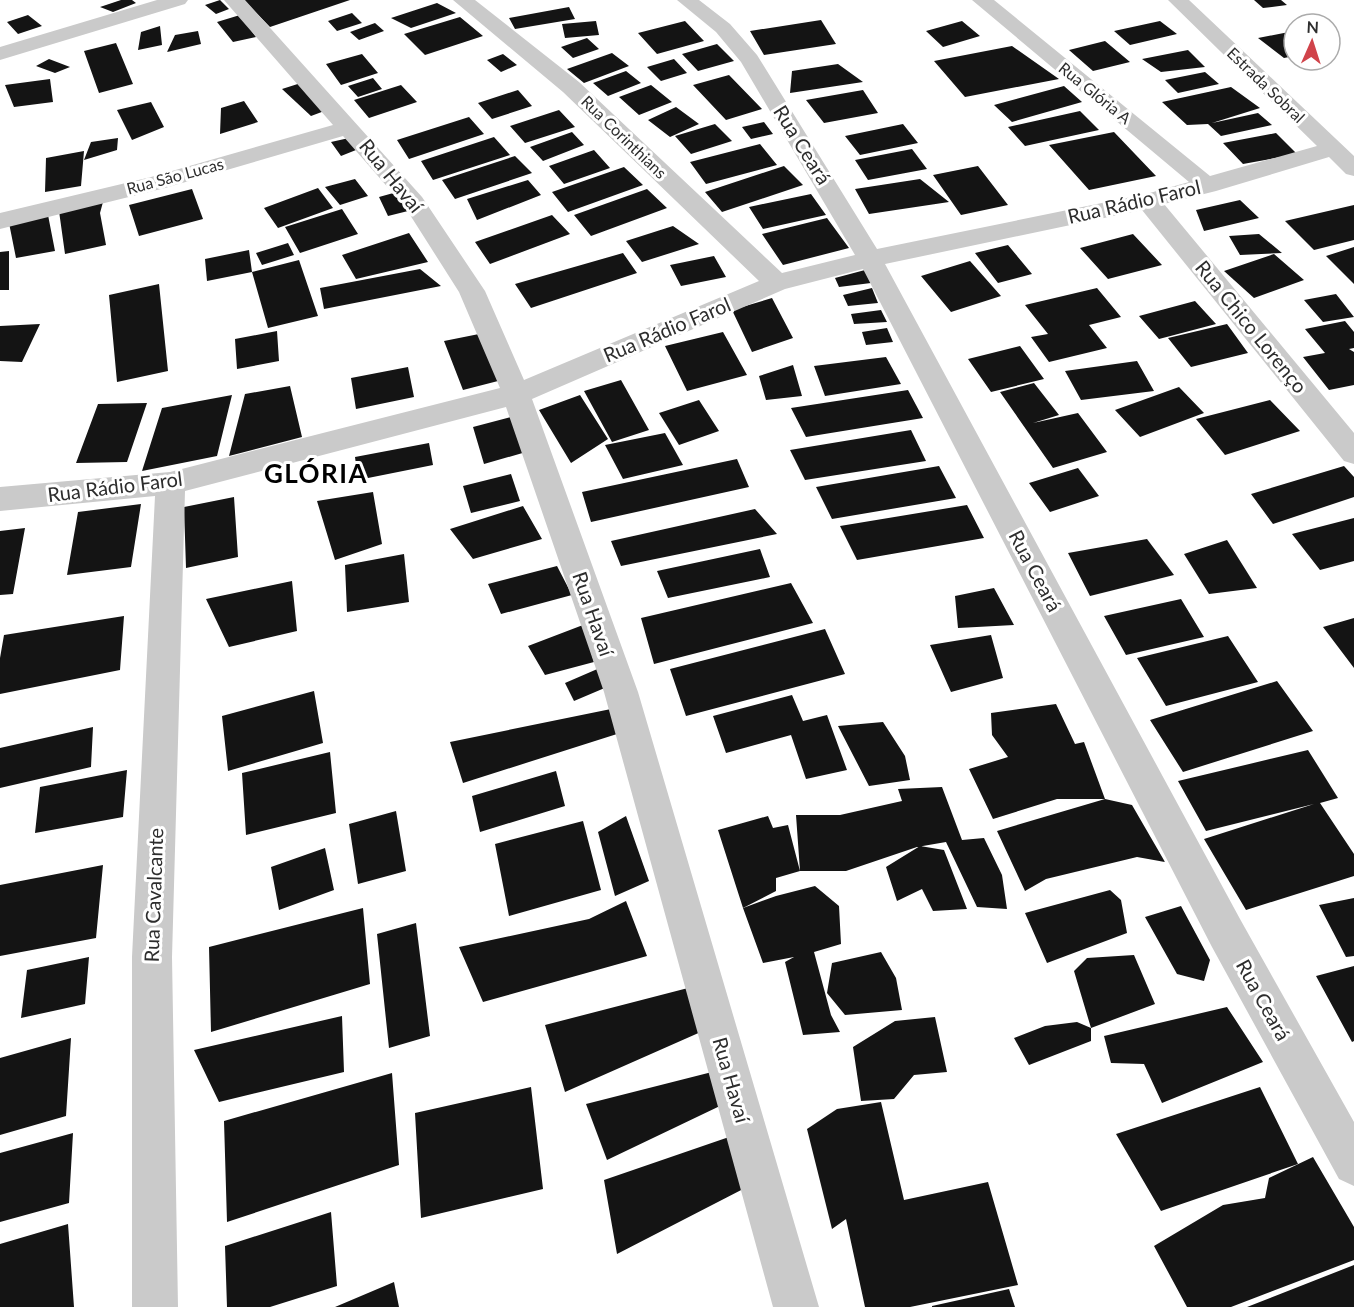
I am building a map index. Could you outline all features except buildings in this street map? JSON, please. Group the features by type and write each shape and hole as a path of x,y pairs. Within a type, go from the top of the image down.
{"street":[{"path":"0,54 178,0"},
{"name":"Rua Havaí","path":"234,0 414,201 472,291 516,394 621,692 796,1307"},
{"name":"Rua Corinthians","path":"463,0 571,87 777,283"},
{"name":"Rua Ceará","path":"687,0 723,28 750,59 870,259 1226,933 1354,1164"},
{"name":"Rua Glória A","path":"982,0 1208,186"},
{"name":"Estrada Sobral","path":"1178,0 1354,169"},
{"name":"Rua São Lucas","path":"0,221 157,183 349,127"},
{"name":"Rua Rádio Farol","path":"0,499 170,483 516,394 777,283 870,259 1148,201 1208,186 1332,149"},
{"name":"Rua Chico Lorenço","path":"1148,201 1354,453"},
{"name":"Rua Cavalcante","path":"155,1307 152,957 170,483"}],"district":[{"name":"GLÓRIA","path":"316,474"}]}
